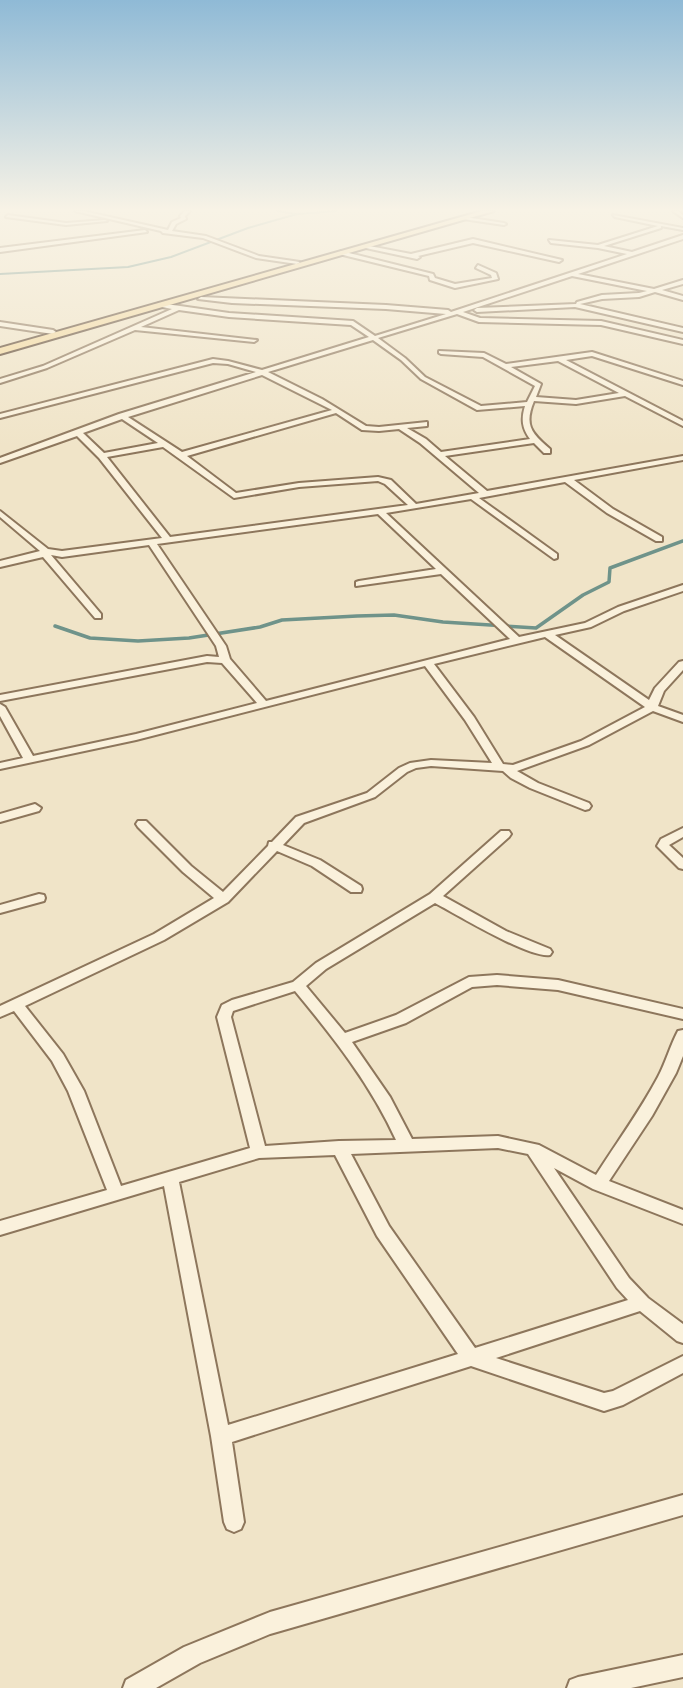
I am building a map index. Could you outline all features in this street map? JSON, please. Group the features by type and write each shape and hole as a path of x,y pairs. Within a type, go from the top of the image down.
{"main road":[{"path":"0,349 53,331 199,290"},
{"path":"0,349 212,290"}],"street":[{"path":"0,381 45,367 224,290"},
{"path":"0,461 122,416 524,290"},
{"path":"641,290 683,298"},
{"path":"575,305 595,298 632,296 658,290"},
{"path":"201,299 388,305 454,312 479,320 601,323 683,342"},
{"path":"159,305 229,315 346,322 403,359 424,379 480,408 529,402 576,402 626,394"},
{"path":"464,310 575,305 683,330"},
{"path":"0,324 53,331"},
{"path":"135,328 254,340"},
{"path":"441,352 484,355 539,385 529,402 524,423 534,441 547,451"},
{"path":"506,366 597,355 683,383"},
{"path":"559,358 683,424"},
{"path":"1,415 203,362 226,361 264,372 365,428 373,430 424,424"},
{"path":"181,455 337,411"},
{"path":"122,416 166,444 234,496 299,485 378,479 388,482 414,507"},
{"path":"398,426 438,455 485,495"},
{"path":"79,434 102,456 167,539"},
{"path":"438,455 534,441"},
{"path":"102,456 166,444"},
{"path":"0,564 47,553 62,554 414,507 683,458"},
{"path":"568,480 610,512 659,539"},
{"path":"472,496 554,556"},
{"path":"380,512 517,639"},
{"path":"0,513 47,553 98,615"},
{"path":"151,541 222,646 225,660 263,704"},
{"path":"359,584 444,571"},
{"path":"0,766 136,737 517,639 588,625 621,609 683,588"},
{"path":"547,634 652,707 683,719"},
{"path":"0,698 207,659 225,660"},
{"path":"428,663 471,719 503,767 514,776 585,806"},
{"path":"0,1012 18,1006 159,937 223,899 300,820 371,795 403,770 414,765 431,763 514,768 585,743 652,707 659,690 683,664"},
{"path":"0,707 29,758"},
{"path":"0,818 35,808"},
{"path":"142,824 187,869 223,899"},
{"path":"683,832 664,842 663,846 683,865"},
{"path":"259,1152 224,1017 227,1008 298,985 321,966 435,897 505,834"},
{"path":"273,845 316,863 356,889"},
{"path":"435,897 501,934 545,952"},
{"path":"0,909 39,898"},
{"path":"344,1039 401,1019 469,982 497,979 558,985 683,1014"},
{"path":"298,985 344,1039 397,1123 406,1144"},
{"path":"18,1006 58,1058 76,1091 116,1193"},
{"path":"599,1184 668,1073 683,1035"},
{"path":"0,1228 259,1152 498,1142 533,1149 599,1184 683,1217"},
{"path":"339,1147 383,1231 471,1358 604,1402 616,1399 683,1364"},
{"path":"533,1149 623,1283 642,1303 683,1335"},
{"path":"170,1177 221,1436 234,1522"},
{"path":"221,1436 642,1303"},
{"path":"134,1688 192,1655 270,1623 683,1505"},
{"path":"589,1686 683,1666"}],"waterway":[{"path":"55,626 90,638 138,641 189,638 260,627 282,620 357,616 394,615 443,622 536,628 583,595 609,582 610,568 683,541"}]}
